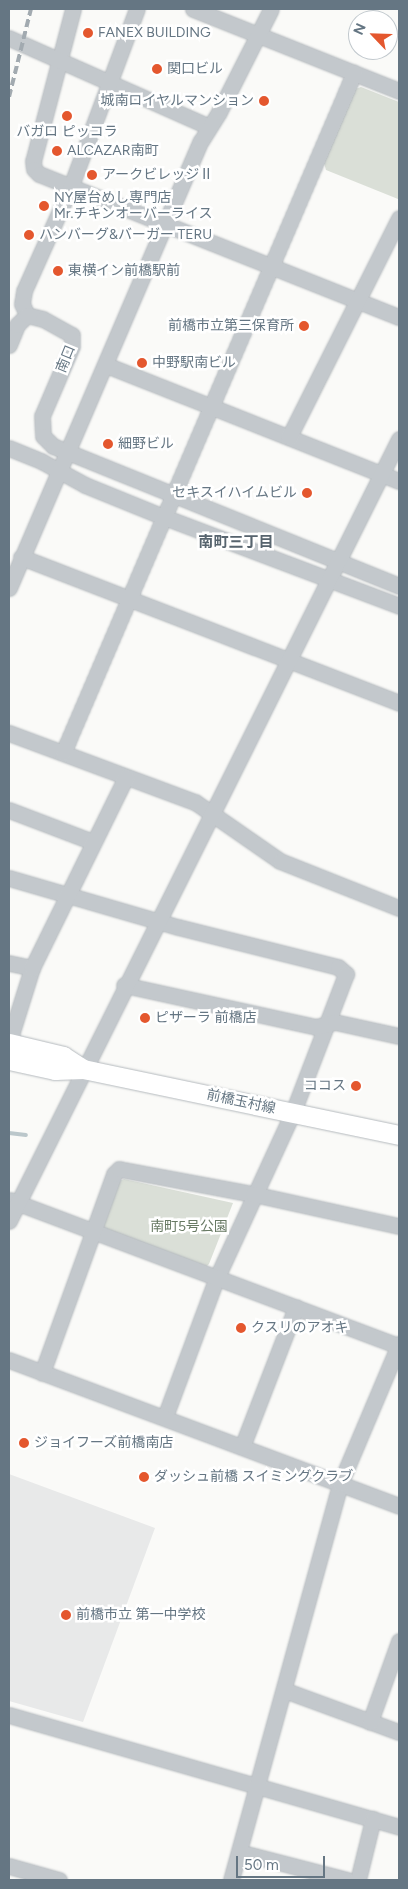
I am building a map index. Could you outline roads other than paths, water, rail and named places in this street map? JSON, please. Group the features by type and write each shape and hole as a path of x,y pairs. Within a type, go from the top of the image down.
{"main road":[{"name":"前橋玉村線","path":"10,1052 55,1070 83,1069 399,1135"}],"street":[{"path":"73,9 33,161 34,169 39,174 399,317"},
{"path":"9,345 17,325 26,315 22,298 70,186 137,9"},
{"path":"192,9 399,91"},
{"path":"9,588 208,126 219,112 271,9"},
{"path":"9,38 110,81 208,126"},
{"path":"63,753 127,599 174,495 354,74"},
{"path":"289,437 399,218"},
{"name":"南口","path":"26,315 64,328 74,339 41,423 43,436 49,443 68,453"},
{"path":"106,365 399,481"},
{"path":"9,1221 13,1201 83,1069 156,920 399,439"},
{"path":"9,448 164,517 399,606"},
{"path":"68,453 399,586"},
{"path":"21,557 288,662 399,703"},
{"path":"9,733 212,811 280,861 399,908"},
{"path":"10,1052 12,1032 32,968 126,777"},
{"path":"9,810 93,842"},
{"path":"9,878 156,920 338,967 346,974 293,1112 253,1194 217,1277 164,1417"},
{"path":"9,963 32,968"},
{"path":"124,985 316,1027 335,1022 399,1036"},
{"path":"42,1373 114,1174 119,1169 253,1194 399,1226"},
{"path":"13,1201 399,1345 340,1484 231,1880"},
{"path":"242,1447 296,1307"},
{"path":"9,1360 399,1506"},
{"path":"370,1722 399,1641"},
{"path":"284,1690 399,1732"},
{"path":"9,1715 399,1827"},
{"path":"358,1880 373,1819"},
{"path":"238,1852 348,1880"},
{"path":"9,1866 59,1880"}],"waterway":[{"path":"9,1133 26,1135"}],"railway":[{"path":"9,97 31,9"}],"place":[{"name":"FANEX BUILDING","path":"88,33"},
{"name":"関口ビル","path":"157,69"},
{"name":"城南ロイヤルマンション","path":"264,101"},
{"name":"バガロ ピッコラ","path":"67,116"},
{"name":"ALCAZAR南町","path":"57,151"},
{"name":"アークビレッジⅡ","path":"92,175"},
{"name":"NY屋台めし専門店 Mr.チキンオーバーライス","path":"44,206"},
{"name":"ハンバーグ&バーガー TERU","path":"29,235"},
{"name":"東横イン前橋駅前","path":"58,271"},
{"name":"前橋市立第三保育所","path":"304,326"},
{"name":"中野駅南ビル","path":"142,363"},
{"name":"細野ビル","path":"108,444"},
{"name":"セキスイハイムビル","path":"307,493"},
{"name":"ピザーラ 前橋店","path":"145,1018"},
{"name":"ココス","path":"356,1086"},
{"name":"クスリのアオキ","path":"241,1328"},
{"name":"ジョイフーズ前橋南店","path":"24,1443"},
{"name":"ダッシュ前橋 スイミングクラブ","path":"144,1477"},
{"name":"前橋市立 第一中学校","path":"66,1615"}],"district":[{"name":"南町三丁目","path":"236,543"}],"park label":[{"name":"南町5号公園","path":"189,1227"}]}
